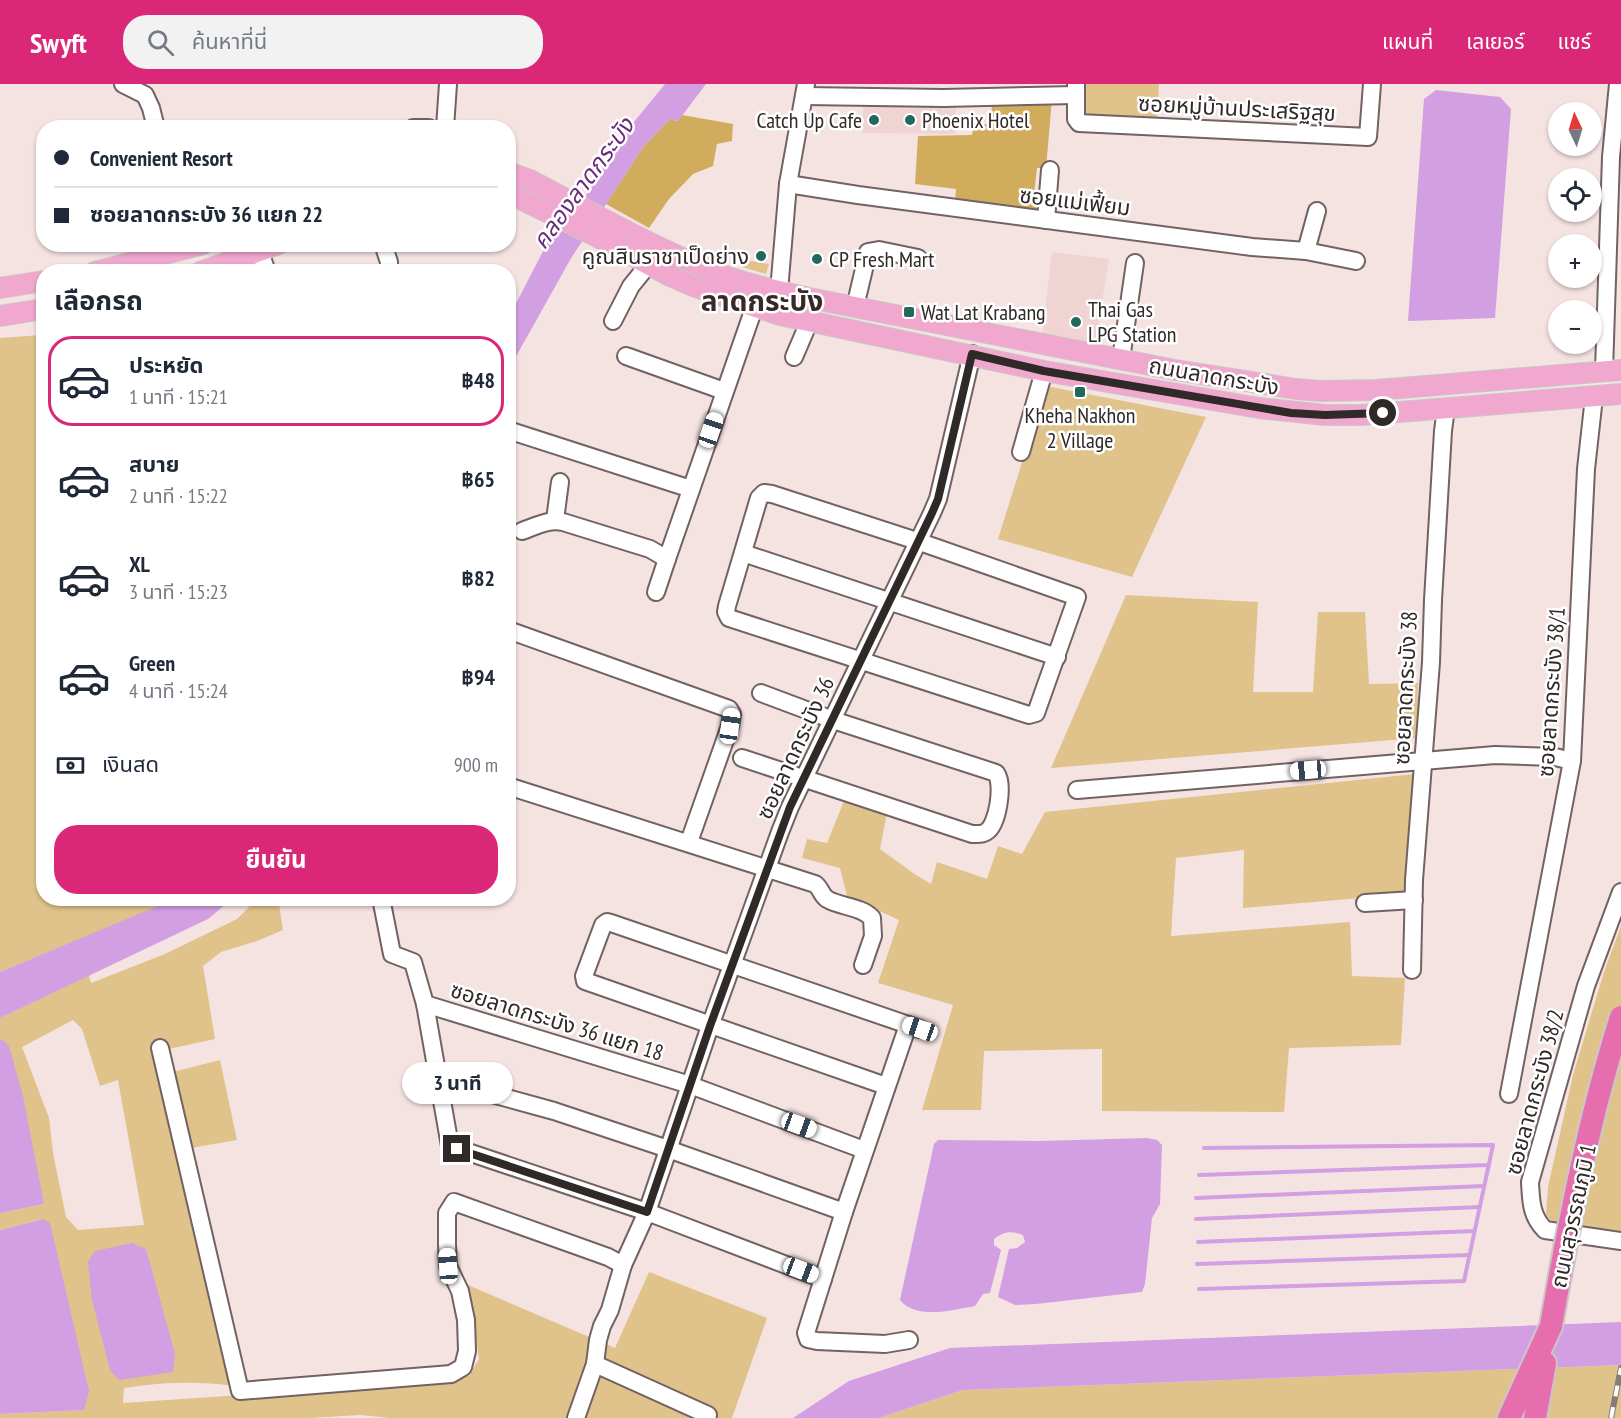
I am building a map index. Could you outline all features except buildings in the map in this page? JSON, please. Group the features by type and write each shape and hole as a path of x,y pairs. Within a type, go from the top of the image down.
{"highway":[{"name":"ถนนสุวรรณภูมิ 1","path":"1535,1418 1563,1259 1585,1152 1610,1051 1621,1017"},
{"path":"1509,1418 1551,1326"}],"main road":[{"name":"ถนนลาดกระบัง","path":"516,175 671,253 721,274 779,291 1244,382 1321,391 1376,390 1613,370"},
{"name":"ถนนลาดกระบัง","path":"516,197 693,286 754,308 808,322 972,354 1044,371 1291,413 1353,415 1621,394"},
{"path":"123,264 165,252"},
{"path":"224,264 260,252"},
{"path":"0,288 36,282"},
{"path":"0,316 36,310"},
{"path":"972,354 979,331"},
{"path":"1490,380 1494,404"}],"street":[{"path":"123,84 145,95 154,120"},
{"path":"446,120 448,84"},
{"name":"ซอยหมู่บ้านประเสริฐสุข","path":"805,90 944,98 1075,90 1076,119 1079,123 1368,137 1372,84"},
{"path":"1613,370 1611,157 1618,84"},
{"path":"779,291 788,184 805,90"},
{"path":"1046,220 1050,170"},
{"name":"ซอยแม่เฟี้ยม","path":"788,184 1252,247 1306,251 1356,261"},
{"path":"1306,251 1317,211"},
{"path":"855,307 868,252 879,250 918,258"},
{"path":"260,252 264,264"},
{"path":"613,321 643,262"},
{"path":"1121,359 1135,263"},
{"path":"656,592 754,308"},
{"path":"794,357 808,322"},
{"name":"ซอยลาดกระบัง 36","path":"576,1418 595,1364 598,1340 623,1265 647,1212 710,1026 790,807 920,542 938,499 972,354"},
{"path":"626,356 724,391"},
{"path":"1021,452 1044,371"},
{"name":"ซอยลาดกระบัง 38/1","path":"1509,1094 1572,761 1586,469 1594,397"},
{"name":"ซอยลาดกระบัง 38","path":"1412,970 1414,900 1446,408"},
{"path":"516,433 690,489"},
{"path":"555,520 560,482"},
{"path":"764,493 920,542 1077,597 1036,713 1029,715 729,618 726,612 759,498 764,493"},
{"path":"522,531 555,520 650,549 667,559"},
{"path":"743,553 1057,657"},
{"path":"516,633 729,708 732,714 730,726 688,842"},
{"path":"742,758 972,834 980,834 990,829 996,815 1001,783 996,773 833,720 761,693"},
{"path":"1077,790 1495,755 1572,761"},
{"path":"516,788 815,884 826,899 869,915 873,924 873,936 863,965"},
{"name":"ซอยลาดกระบัง 38/2","path":"1621,892 1586,986 1530,1182 1533,1213 1537,1222 1545,1230 1621,1241"},
{"path":"1365,903 1414,900"},
{"name":"ซอยลาดกระบัง 36 แยก 18","path":"383,906 392,954 413,962 425,1004 690,1085 864,1150"},
{"path":"886,1086 585,981 584,976 603,925 606,922 914,1027 886,1086 807,1324 806,1333 808,1339 817,1341 885,1344 909,1340"},
{"path":"425,1004 450,1146 647,1212 823,1279"},
{"path":"160,1048 240,1391 452,1374 463,1367 467,1351 466,1320 460,1291 448,1266 447,1213 454,1202 608,1257 623,1265"},
{"path":"437,1079 554,1111 844,1212"},
{"path":"595,1364 708,1415"}],"shaded area":[{"path":"665,84 706,84 678,121 670,119 643,147 570,260 516,356 516,304 551,236 586,195 625,133"},
{"path":"1080,84 1159,84 1157,119 1082,119"},
{"path":"1436,90 1500,97 1511,109 1495,318 1408,321 1424,99"},
{"path":"992,99 1052,99 1046,168 1037,168 1033,203 1043,204 1042,216 955,204 956,189 915,184 918,136 972,135 974,125 991,124"},
{"name":"Phoenix Hotel","path":"863,106 956,107 956,134 863,133"},
{"path":"682,115 733,124 732,141 717,144 713,166 693,174 669,199 649,228 606,204 643,147 670,119 678,121"},
{"path":"1052,252 1109,259 1095,345 1042,335"},
{"path":"744,260 769,264 766,274 742,267"},
{"path":"36,335 36,906 160,906 0,972 0,338"},
{"path":"1046,386 1206,417 1132,577 998,539"},
{"path":"1126,595 1258,602 1253,692 1313,692 1318,612 1365,612 1369,684 1418,683 1417,738 1051,768"},
{"path":"1415,774 1407,894 1243,908 1244,850 1176,858 1171,936 1350,922 1352,976 1405,978 1401,1045 1289,1048 1284,1112 1102,1111 1102,1049 984,1051 981,1110 922,1110 953,1005 878,983 899,920 847,896 840,868 802,858 807,839 827,843 844,801 887,813 880,849 931,884 937,862 987,879 998,846 1022,854 1045,812"},
{"path":"158,906 224,906 208,919 0,1018 0,972"},
{"path":"250,906 279,906 283,930 221,952 203,966 215,1039 164,1050 169,1073 220,1060 237,1140 185,1149 235,1386 180,1383 124,1388 123,1403 400,1384 469,1376 479,1359 468,1285 615,1348 649,1272 767,1318 732,1418 390,1418 360,1415 311,1418 0,1418 0,1414 84,1410 42,1219 0,1230 0,1213 44,1204 2,1039 0,1040 0,1018 89,975 91,983 165,954 237,919","holes":["73,1020 82,1029 100,1086 118,1080 144,1225 78,1230 66,1217 53,1153 49,1118 22,1047"]},
{"path":"1621,926 1621,1234 1553,1224 1546,1214 1548,1187 1573,1075 1604,972"},
{"path":"2,1039 9,1046 23,1096 44,1204 0,1213 0,1040"},
{"path":"1147,1138 1157,1140 1162,1145 1160,1204 1152,1218 1145,1284 1142,1292 1015,1305 998,1297 1009,1249 1017,1248 1025,1242 1023,1235 1008,1232 994,1239 994,1245 1001,1250 990,1293 983,1294 975,1306 925,1312 915,1310 900,1300 934,1144 938,1140 1040,1141"},
{"path":"43,1219 50,1223 89,1391 84,1410 0,1414 0,1230"},
{"path":"132,1243 146,1249 175,1354 173,1372 119,1380 110,1370 92,1300 88,1262 95,1251"},
{"path":"1621,1322 1621,1365 963,1390 879,1418 793,1418 849,1381 950,1348"},
{"path":"1621,1365 1621,1418 879,1418 963,1390"}],"waterway":[{"path":"1199,1289 1464,1281 1493,1145 1204,1148"},
{"path":"1199,1175 1489,1165"},
{"path":"1196,1198 1484,1186"},
{"path":"1196,1219 1480,1207"},
{"path":"1198,1242 1474,1231"},
{"path":"1197,1264 1469,1255"}],"railway":[{"path":"1611,1418 1621,1368"}],"place":[{"name":"Catch Up Cafe","path":"874,120"},
{"name":"Phoenix Hotel","path":"910,120"},
{"name":"คูณสินราชาเป็ดย่าง","path":"761,256"},
{"name":"CP Fresh Mart","path":"817,259"},
{"name":"Wat Lat Krabang","path":"909,312"},
{"name":"Thai Gas LPG Station","path":"1076,322"},
{"name":"Kheha Nakhon 2 Village","path":"1080,392"}],"district":[{"name":"ลาดกระบัง","path":"762,300"}],"route":[{"path":"457,1149 647,1212 710,1026 790,807 920,542 938,499 972,354 1044,371 1291,413 1325,415 1383,413"}],"water label":[{"name":"คลองลาดกระบัง","path":"583,183"}]}
